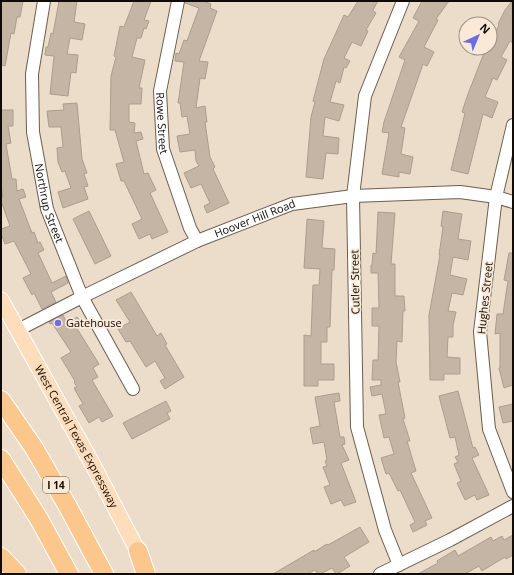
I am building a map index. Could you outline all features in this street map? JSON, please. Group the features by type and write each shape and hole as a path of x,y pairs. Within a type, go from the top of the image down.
{"highway":[{"name":"I 14","path":"1,400 34,448 104,574"},
{"path":"1,459 39,519 69,574"},
{"path":"138,551 146,574"},
{"path":"1,557 17,574"}],"main road":[{"name":"West Central Texas Expressway","path":"1,300 94,467 150,574"}],"street":[{"name":"Northrup Street","path":"44,1 32,74 33,132 47,208 82,297 133,389"},
{"name":"Rowe Street","path":"178,1 160,91 163,149 190,228 197,241"},
{"name":"Cutler Street","path":"400,565 386,530 357,428 353,196 365,96 403,1"},
{"name":"Hughes Street","path":"513,125 496,197 480,332 489,429 513,492"},
{"name":"Hoover Hill Road","path":"18,330 197,241 292,204 353,196 460,192 496,197 513,202"},
{"path":"380,574 513,506"}],"building":[{"path":"1,1 23,1 20,17 17,17 14,34 11,33 5,66 1,65"},
{"path":"59,1 77,1 74,22 85,24 82,40 70,38 67,54 78,55 76,73 71,72 68,96 50,94 54,56 45,55 51,33 53,34"},
{"path":"134,1 151,1 144,20 149,21 146,29 144,28 141,38 137,38 132,57 145,60 139,88 142,88 141,104 129,104 129,122 135,123 134,133 141,132 143,139 136,141 144,174 148,173 156,190 150,193 168,232 152,239 150,234 139,239 132,224 142,219 124,181 121,181 116,164 124,162 115,130 110,130 111,76 116,57 114,56 120,26 124,27"},
{"path":"185,1 203,1 211,4 210,8 217,11 199,61 208,62 205,79 200,78 196,108 205,106 207,122 205,122 210,157 215,167 213,169 229,203 207,213 204,206 210,203 201,184 191,188 184,173 199,166 196,161 195,150 180,152 177,136 190,134 187,116 182,117 180,103 178,103 184,62 175,61 176,53 179,54 184,40 187,41 199,8 185,3"},
{"path":"358,1 378,1 373,10 376,13 366,30 368,31 361,46 352,42 344,58 350,61 346,68 344,67 340,83 336,81 330,102 344,105 339,121 325,117 323,136 339,138 338,154 326,153 323,179 306,177 311,117 315,102 313,101 324,59 344,15 348,17"},
{"path":"422,1 449,1 436,19 438,20 424,47 434,52 427,66 423,64 401,127 405,128 401,154 413,157 410,174 399,172 399,177 382,174 389,133 382,132 384,122 405,60 399,57 419,21 413,18"},
{"path":"512,1 513,43 510,41 501,57 507,60 497,80 493,78 485,97 498,102 492,118 483,114 468,174 451,170 465,113 462,112 468,94 483,56 498,56 498,24 505,10"},
{"path":"77,103 82,159 87,173 84,174 88,186 84,187 88,199 63,208 58,192 71,188 65,171 62,172 58,162 57,148 63,147 61,127 49,127 47,111 64,110 63,104"},
{"path":"1,110 13,110 13,126 8,126 11,143 6,144 12,179 16,179 17,191 23,189 26,197 19,199 32,233 34,232 38,243 40,242 44,250 38,253 52,283 66,276 68,283 51,292 56,302 42,309 34,293 32,295 23,278 31,274 14,241 5,244 1,234 1,229 10,226 1,201 1,197 3,197 1,186"},
{"path":"89,211 111,256 95,264 73,219"},
{"path":"443,211 462,214 458,239 471,241 468,260 453,257 450,275 467,279 463,295 452,293 448,311 456,312 453,325 453,337 448,337 447,357 460,358 460,374 444,374 444,380 430,380 429,315 440,255"},
{"path":"378,212 395,213 391,264 395,264 395,296 404,296 405,311 403,311 402,342 397,341 396,362 400,382 398,382 405,418 403,419 410,441 407,441 416,471 411,473 432,518 425,521 427,525 413,532 410,525 415,522 400,490 398,491 389,473 386,474 381,458 394,454 389,437 384,438 379,415 386,414 382,394 372,396 370,387 381,385 381,380 372,380 373,360 378,360 379,326 372,326 372,308 379,308 378,273 371,273 371,265 373,253 376,254"},
{"path":"307,219 324,221 322,248 335,249 334,270 332,270 330,327 327,327 327,342 321,342 321,364 334,364 334,380 318,380 318,386 304,386 304,335 311,336 313,285 319,285 320,269 304,268"},
{"path":"509,253 513,253 513,385 504,388 499,368 500,333 495,334 497,314 503,314 508,281 504,280"},
{"path":"131,292 157,336 161,333 167,344 165,345 184,377 165,389 160,381 165,378 155,361 146,367 130,341 126,342 118,329 130,322 116,300"},
{"path":"63,315 67,323 77,317 82,324 76,327 99,364 93,368 98,377 92,380 113,416 102,422 99,417 89,423 79,406 83,404 74,388 77,387 74,382 75,381 61,358 71,352 52,323 50,324 49,322"},
{"path":"458,391 473,448 475,447 479,455 472,458 489,495 477,500 475,495 465,500 457,483 461,481 454,464 458,462 455,457 459,455 455,437 450,438 439,396"},
{"path":"339,393 340,401 334,402 340,437 344,437 345,444 342,445 349,460 341,463 356,502 344,506 341,500 331,504 324,487 330,485 323,467 327,466 325,461 327,460 324,442 313,444 310,428 320,426 315,397"},
{"path":"166,401 171,411 167,413 170,419 132,439 123,423"},
{"path":"513,404 513,421 503,423 499,407"},
{"path":"360,527 369,542 344,557 350,566 337,574 332,568 320,574 318,574 315,570 307,574 273,574 314,550 314,552"},
{"path":"513,535 513,555 506,559 505,557 482,571 479,566 465,574 418,574 438,563 437,561 455,550 458,556 491,537 493,541 502,536 504,540"}],"place":[{"name":"Gatehouse","path":"58,323"}]}
